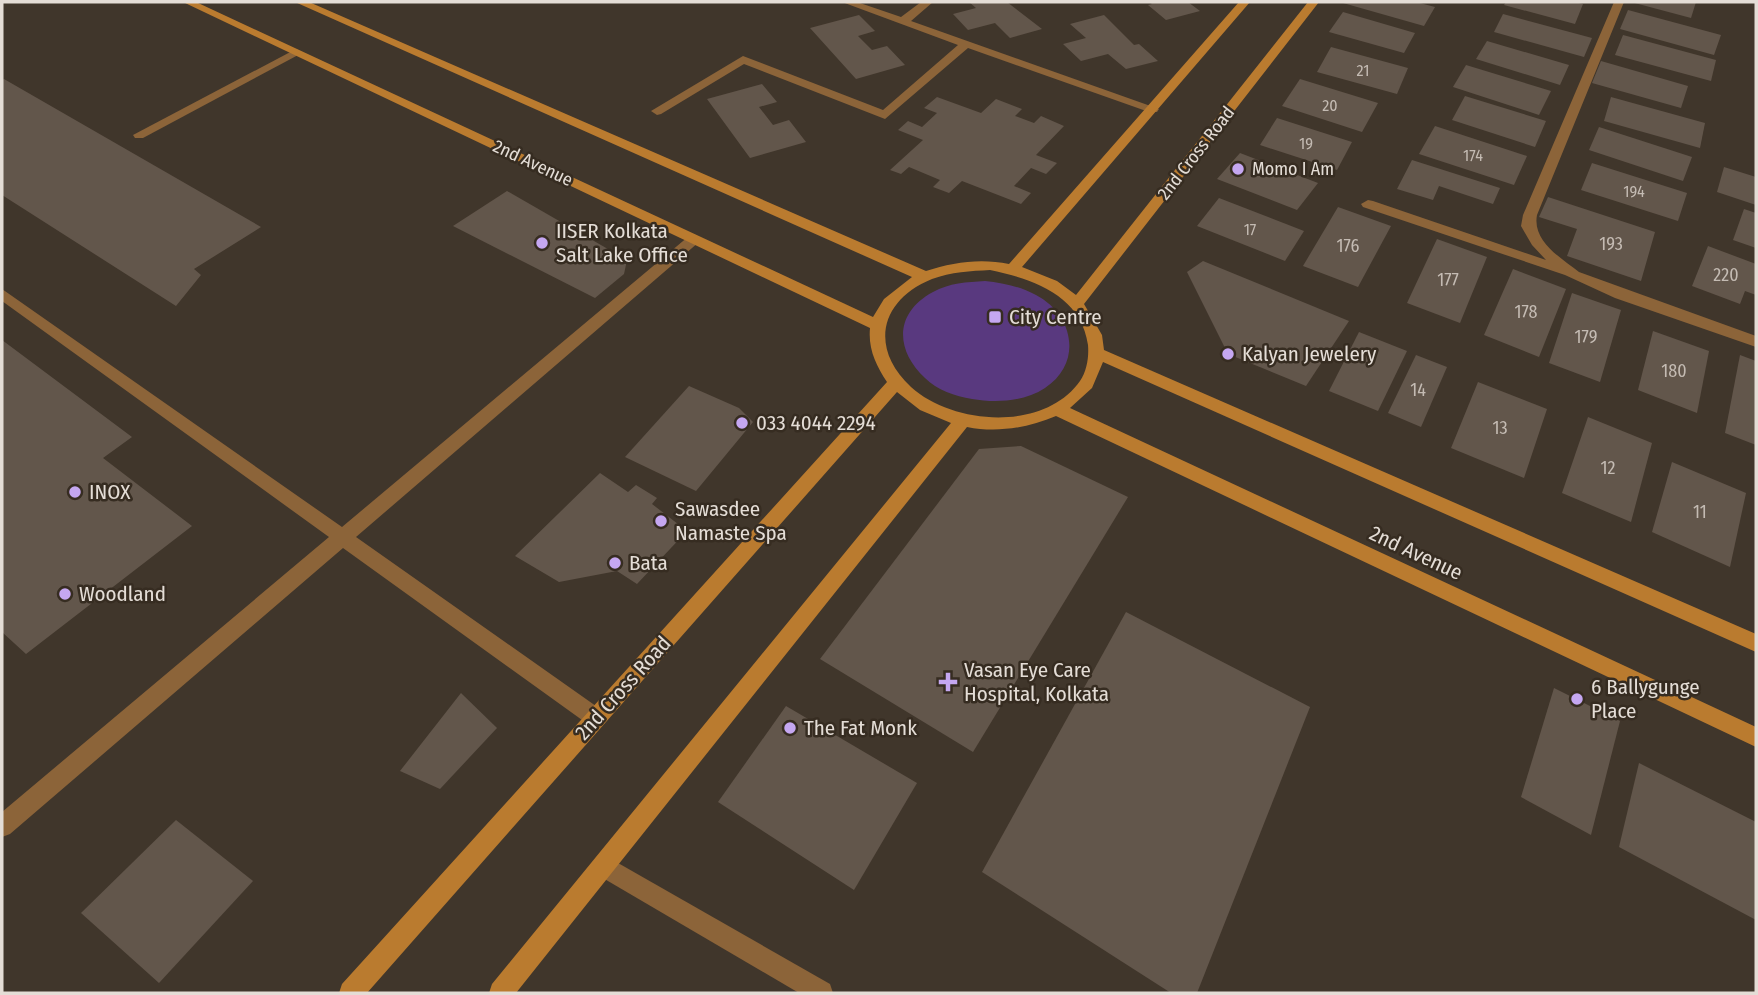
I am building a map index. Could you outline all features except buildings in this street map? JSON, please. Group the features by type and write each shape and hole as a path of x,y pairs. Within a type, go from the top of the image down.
{"street":[{"name":"2nd Avenue","path":"188,2 877,326"},
{"path":"300,2 924,276"},
{"path":"847,2 1153,109"},
{"path":"904,21 928,2"},
{"path":"1013,269 1245,2"},
{"name":"2nd Cross Road","path":"1077,303 1314,2"},
{"path":"1574,275 1552,258 1537,242 1528,226 1530,215 1615,3"},
{"path":"657,111 743,60 885,115 966,44"},
{"path":"139,135 296,52"},
{"path":"1368,204 1574,275 1620,295 1756,342"},
{"path":"2,826 694,239"},
{"path":"967,266 1013,269 1038,277 1059,289 1077,303 1096,336 1094,369 1086,384 1056,410 1028,419 996,424 964,420 937,412 914,400 895,384 882,365 876,345 877,326 894,297 924,276 967,266"},
{"path":"2,295 597,718"},
{"path":"1097,353 1756,643"},
{"name":"2nd Cross Road","path":"351,993 895,384"},
{"name":"2nd Avenue","path":"1056,410 1756,737"},
{"path":"501,993 964,420"},
{"path":"604,866 821,993"}],"shaded area":[{"path":"985,281 1011,285 1036,295 1059,314 1066,327 1069,353 1065,366 1057,378 1037,393 1000,401 959,396 930,382 908,356 904,344 905,321 920,301 945,287"}],"place":[{"name":"Momo I Am","path":"1238,169"},
{"name":"IISER Kolkata Salt Lake Office","path":"542,243"},
{"name":"City Centre","path":"995,317"},
{"name":"Kalyan Jewelery","path":"1228,354"},
{"name":"033 4044 2294","path":"742,423"},
{"name":"INOX","path":"75,492"},
{"name":"Sawasdee Namaste Spa","path":"661,521"},
{"name":"Bata","path":"615,563"},
{"name":"Woodland","path":"65,594"},
{"name":"Vasan Eye Care Hospital, Kolkata","path":"948,682"},
{"name":"6 Ballygunge Place","path":"1577,699"},
{"name":"The Fat Monk","path":"790,728"}]}
